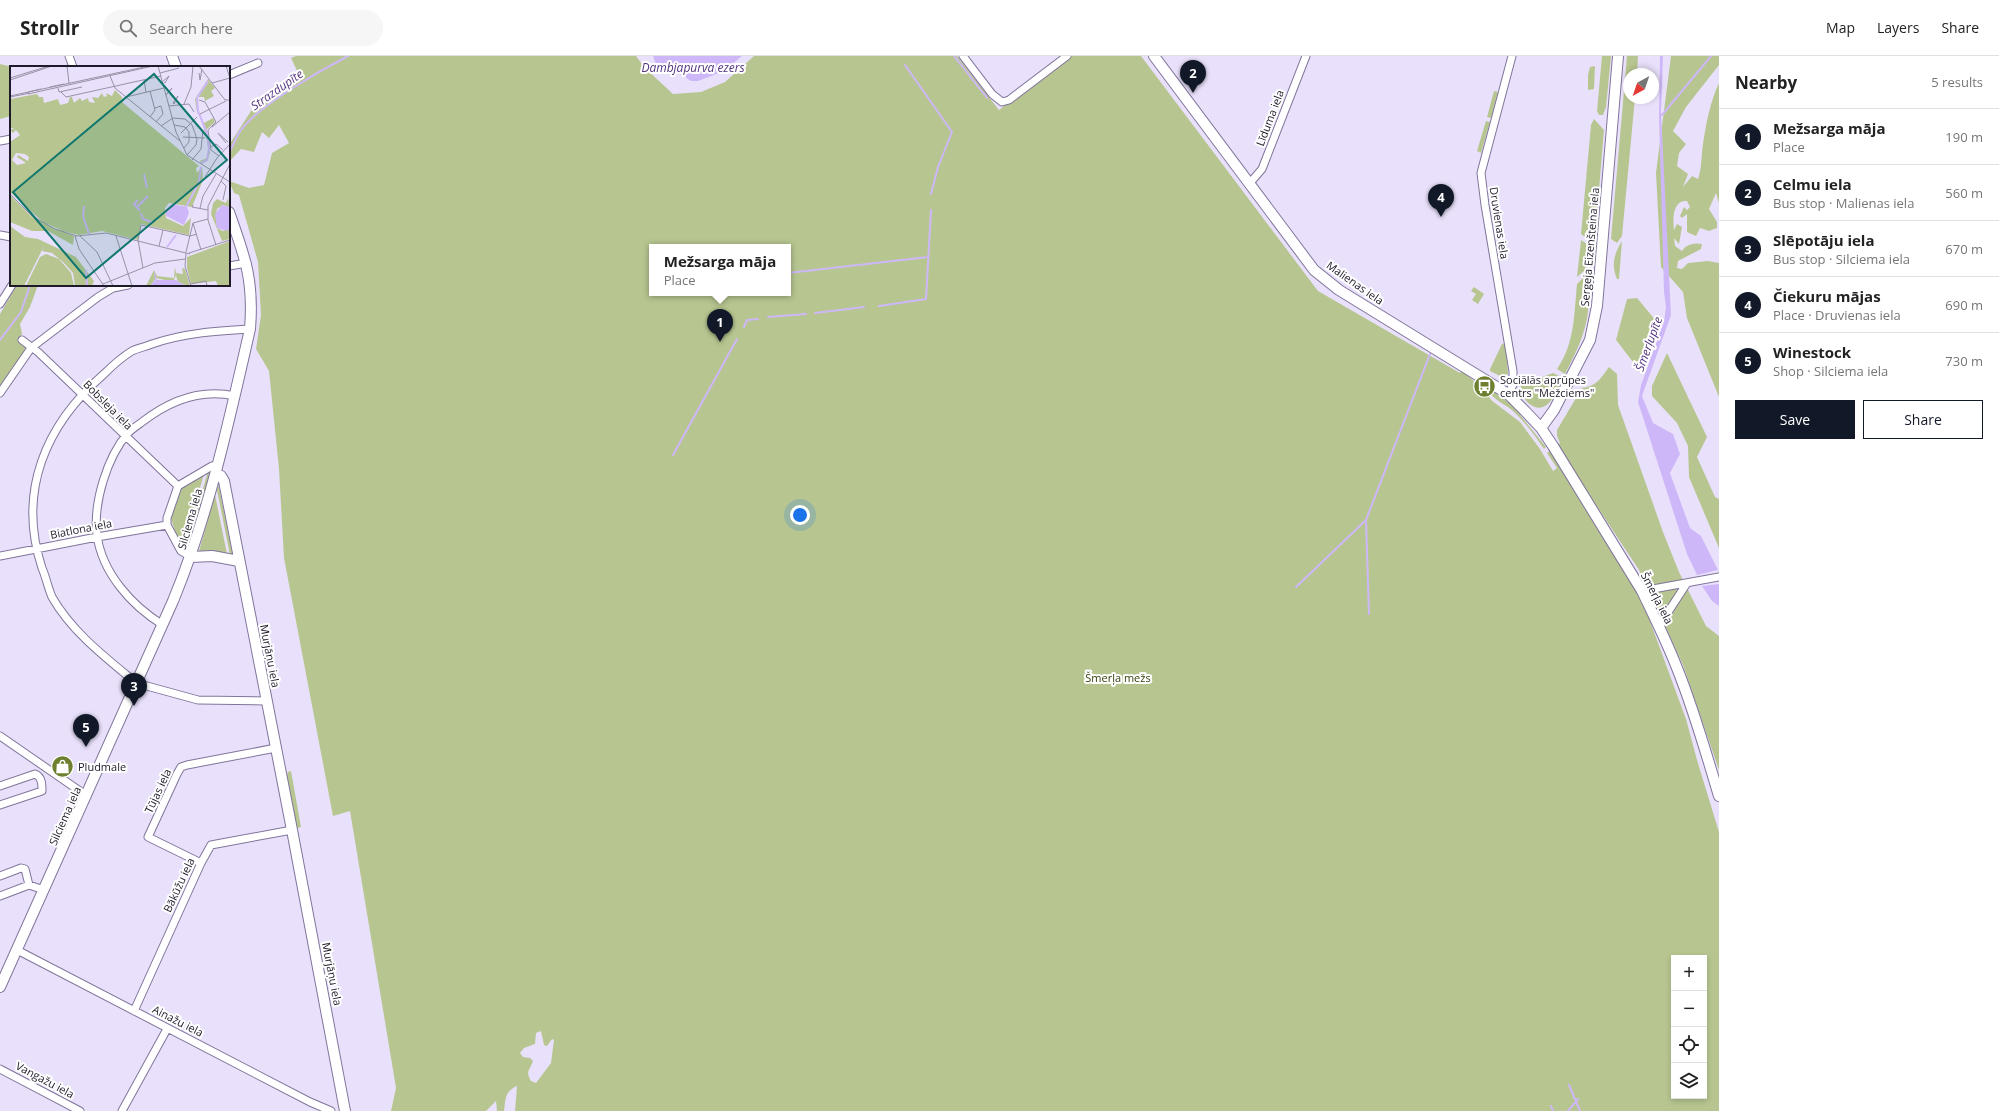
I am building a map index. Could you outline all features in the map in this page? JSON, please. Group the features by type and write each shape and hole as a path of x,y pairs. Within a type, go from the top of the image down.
{"street":[{"path":"69,56 73,66"},
{"path":"172,56 176,66"},
{"path":"963,56 992,94 1002,102 1009,100 1067,56"},
{"name":"Malienas iela","path":"1154,56 1314,270 1330,283 1508,394 1541,428"},
{"name":"Līduma iela","path":"1249,184 1262,169 1306,56"},
{"name":"Druvienas iela","path":"1508,394 1513,385 1513,371 1485,206 1481,173 1512,56"},
{"name":"Sergeja Eizenšteina iela","path":"1541,428 1557,404 1585,350 1593,330 1597,306 1618,56"},
{"path":"230,76 258,63"},
{"path":"230,215 247,263 250,282 250,329 217,469 212,466 178,486 169,512 167,525 181,551 191,557 212,556 239,561"},
{"path":"0,235 10,237"},
{"path":"230,266 247,263"},
{"path":"0,304 11,286"},
{"path":"0,393 31,348 98,297 113,288 123,286"},
{"path":"250,329 194,333 168,338 132,351 81,394 61,421 45,449 32,506 36,549 52,596 65,614 94,647 136,683 198,700 266,701"},
{"name":"Bobsleja iela","path":"22,340 38,352 125,438 178,486"},
{"path":"163,625 139,608 120,588 106,562 97,537 96,526 102,485 111,460 128,433 159,409 173,402 203,394 219,393 235,396"},
{"name":"Šmerļa iela","path":"1541,428 1642,590 1678,668 1719,796"},
{"name":"Silciema iela","path":"0,987 163,625 191,557 217,469"},
{"name":"Murjāņu iela","path":"217,469 224,481 345,1111"},
{"name":"Biatlona iela","path":"0,556 167,525"},
{"path":"1642,590 1719,577"},
{"path":"1659,626 1687,583"},
{"path":"0,736 87,796"},
{"name":"Tūjas iela","path":"201,863 148,837 177,774 182,767 187,765 276,748"},
{"path":"0,786 30,775 37,775 44,767"},
{"path":"0,805 42,791 42,783 37,775"},
{"name":"Bākūžu iela","path":"134,1011 201,863 211,846 292,830"},
{"path":"0,876 21,868 25,869 30,885"},
{"path":"0,896 30,885 44,890"},
{"name":"Ainažu iela","path":"17,950 167,1029 310,1102 331,1111"},
{"path":"122,1111 167,1029"},
{"name":"Vangažu iela","path":"0,1069 80,1111"}],"green space":[{"name":"Šmerļa mežs","path":"296,56 636,56 644,67 673,94 701,92 725,82 754,56 957,56 999,110 1070,56 1141,56 1318,291 1460,373 1462,371 1474,381 1473,384 1482,389 1483,387 1491,400 1520,422 1540,449 1553,471 1557,468 1547,453 1550,451 1640,594 1686,719 1719,832 1719,1111 515,1111 517,1086 508,1093 504,1111 497,1111 496,1101 486,1111 391,1111 396,1088 350,811 333,816 284,558 279,469 269,371 256,349 261,315 258,262 239,195 234,193 230,183 230,181 249,188 264,185 272,153 289,143 279,125 269,138 262,132 254,152 241,149 230,161 230,143 251,111 273,92 299,75 291,58","holes":["541,1031 544,1045 547,1046 552,1039 554,1040 551,1063 536,1083 531,1081 528,1075 533,1061 530,1058 523,1057 520,1053 524,1048 535,1044 536,1033"]},
{"path":"1602,56 1611,56 1606,107 1603,115 1599,115 1597,111"},
{"path":"1627,56 1638,56 1637,68 1626,68"},
{"path":"1671,56 1719,56 1719,65 1686,107 1673,131 1686,144 1679,153 1677,166 1688,174 1683,187 1692,176 1698,179 1707,121 1713,98 1719,83 1719,203 1716,193 1709,209 1717,222 1717,228 1709,231 1700,228 1696,236 1687,232 1687,214 1682,218 1680,216 1684,207 1687,210 1690,207 1687,201 1682,202 1678,204 1674,211 1674,230 1677,224 1682,227 1679,244 1674,238 1675,246 1682,251 1690,244 1702,244 1701,249 1678,261 1677,268 1682,269 1688,263 1708,261 1719,263 1719,397 1687,318 1683,292 1661,267 1656,173"},
{"path":"0,64 10,66 10,116 0,119"},
{"path":"1595,66 1594,89 1588,90 1588,75 1590,67"},
{"path":"1494,91 1498,92 1491,118 1487,117"},
{"path":"1623,102 1623,104 1634,104 1622,236 1617,243 1611,239"},
{"path":"1594,119 1604,130 1596,226 1591,242 1581,234 1591,125"},
{"path":"1486,121 1490,122 1481,153 1477,151"},
{"path":"1581,240 1587,244 1585,270 1577,277"},
{"path":"1622,241 1619,279 1617,279 1614,269 1614,260"},
{"path":"1588,273 1589,302 1586,325 1578,348 1565,374 1557,369 1567,349 1573,328 1577,284"},
{"path":"16,286 38,286 30,307 20,324 22,334 18,339 27,348 0,386 0,314"},
{"path":"1474,287 1484,294 1478,304 1472,300 1476,294 1471,291"},
{"path":"1637,298 1657,322 1654,344 1640,371 1616,340 1627,299"},
{"path":"1506,343 1508,374 1504,378 1490,371 1490,369 1502,344"},
{"path":"1667,353 1707,437 1697,457 1715,497 1719,499 1719,548 1689,477 1688,446 1677,423 1652,396 1652,386"},
{"path":"1609,367 1617,374 1618,405 1663,532 1679,572 1706,626 1719,636 1719,770 1683,665 1639,570 1557,446 1560,443 1557,436 1557,430 1582,388 1595,384"},
{"path":"1553,373 1563,378 1557,391 1549,403 1544,407 1534,407 1523,396 1521,385"},
{"path":"1489,388 1513,406 1546,447 1544,449 1534,434 1511,409 1493,397 1488,390"},
{"path":"210,469 212,471 188,551 186,549 208,471"},
{"path":"204,474 183,545 175,531 171,519 178,490 186,483"},
{"path":"218,486 233,556 230,555 217,490"},
{"path":"215,495 227,554 201,553 199,551"},
{"path":"291,771 301,827 297,828 287,775 288,772"}],"water":[{"name":"Dambjapurva ezers","path":"653,56 742,56 724,71 698,81 691,81 682,75 661,69 655,62"},
{"path":"1660,56 1663,56 1661,112 1671,315 1642,396 1653,423 1673,434 1680,454 1670,473 1690,528 1701,536 1718,570 1697,575 1687,554 1638,402 1641,385 1664,322 1666,307 1664,292 1659,116"},
{"path":"1719,584 1719,606 1712,601 1702,586"}],"waterway":[{"name":"Strazdupīte","path":"230,150 241,130 261,110 307,79 348,56"},
{"path":"954,56 987,98"},
{"path":"1662,115 1711,56"},
{"path":"905,65 952,132 938,167 931,194"},
{"path":"879,306 926,299 931,210"},
{"path":"791,273 928,257"},
{"name":"Strazdupīte","path":"0,340 21,312 30,286"},
{"path":"815,313 864,307"},
{"path":"768,317 806,314"},
{"path":"744,327 747,320 758,319"},
{"path":"673,455 737,339"},
{"path":"1296,587 1366,520 1430,354"},
{"path":"1366,520 1369,614"},
{"path":"1569,1085 1580,1111"},
{"path":"1568,1111 1578,1099"},
{"path":"1551,1106 1553,1111"}],"place":[{"name":"Celmu iela","path":"1193,93"},
{"name":"Čiekuru mājas","path":"1441,217"},
{"name":"Mežsarga māja","path":"720,342"},
{"name":"Sociālās aprūpes centrs \"Mežciems\"","path":"1484,386"},
{"name":"Slēpotāju iela","path":"134,706"},
{"name":"Winestock","path":"86,747"},
{"name":"Pludmale","path":"63,767"}],"water label":[{"name":"Šmerļupīte","path":"1649,344"}]}
